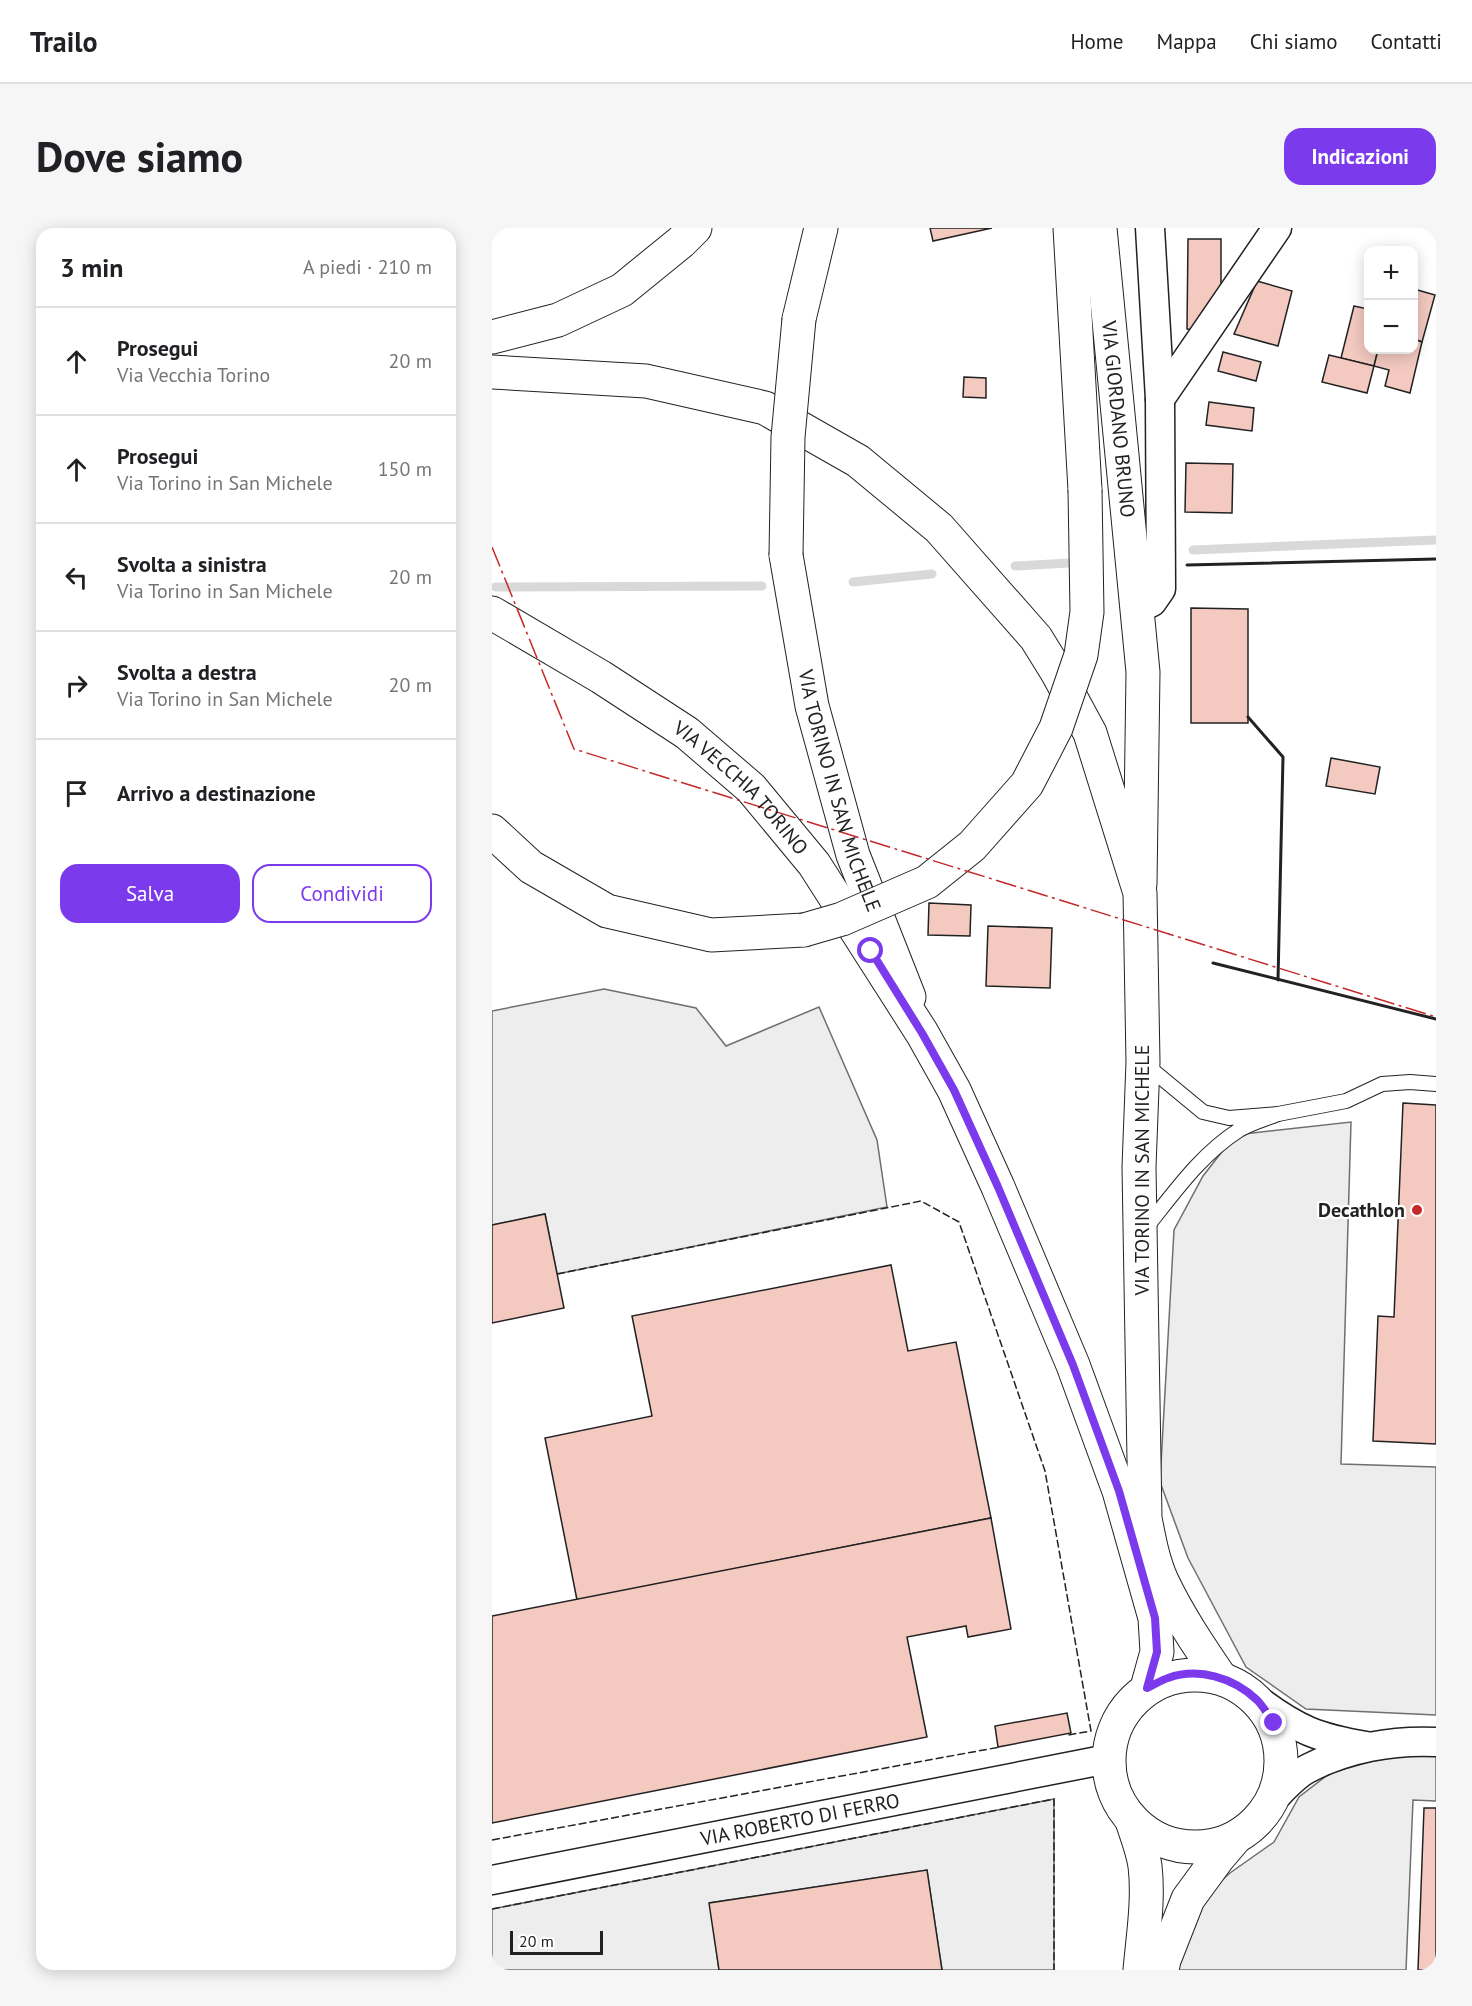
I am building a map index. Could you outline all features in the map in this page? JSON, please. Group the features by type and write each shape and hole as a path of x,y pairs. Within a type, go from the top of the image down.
{"main road":[{"path":"492,337 558,320 622,290 695,228"},
{"name":"VIA TORINO IN SAN MICHELE","path":"821,228 799,318 788,436 786,555 812,706 853,855 922,1033 954,1090 998,1187 1073,1365 1119,1491 1155,1618 1157,1652 1147,1688"},
{"path":"492,831 531,867 607,911 711,935 804,930 842,918 927,882 972,846 1027,784 1056,729 1081,655 1087,612 1085,490 1070,228"},
{"name":"VIA GIORDANO BRUNO","path":"1100,228 1137,609"},
{"path":"492,372 646,381 686,388 765,408 858,461 939,528 1036,638 1089,733 1140,893"},
{"name":"VIA TORINO IN SAN MICHELE","path":"1137,609 1143,672 1140,893 1143,1062 1139,1167 1145,1518 1162,1580 1194,1638 1220,1677"},
{"name":"VIA VECCHIA TORINO","path":"492,613 601,677 687,733 751,789 814,864 922,1033"},
{"name":"VIA TORINO IN SAN MICHELE","path":"1140,1970 1145,1913 1145,1867 1141,1846 1132,1821 1119,1803 1111,1782 1108,1759 1111,1738 1119,1719 1131,1702 1147,1688 1170,1677 1195,1674 1220,1677 1241,1686 1259,1701 1274,1723 1281,1747 1281,1773 1274,1798 1258,1822 1235,1839 1218,1857 1188,1899 1162,1970"},
{"name":"VIA TORINO IN SAN MICHELE","path":"1132,1821 1155,1838 1181,1847 1208,1847 1235,1839"}],"street":[{"path":"1137,609 1152,602 1161,589 1160,399 1150,228"},
{"path":"1160,399 1277,228"},
{"path":"1259,1701 1284,1720 1309,1733 1371,1746"},
{"path":"1274,1798 1307,1768 1339,1755 1371,1746 1436,1742"},
{"name":"VIA ROBERTO DI FERRO","path":"492,1880 1108,1759"}],"lane":[{"path":"1143,1062 1203,1112 1229,1118 1278,1113 1346,1101 1382,1084 1410,1082 1436,1084"},
{"path":"1140,1235 1197,1165 1214,1148 1241,1129 1278,1113"}],"shaded area":[{"path":"604,989 696,1008 726,1046 819,1007 877,1140 887,1207 557,1274 545,1214 492,1225 492,1011"},
{"path":"1351,1122 1341,1464 1436,1467 1436,1715 1306,1709 1246,1667 1188,1558 1160,1482 1174,1230 1203,1176 1235,1135"},
{"path":"1422,1752 1436,1753 1436,1801 1413,1800 1406,1970 1174,1970 1178,1954 1212,1889 1230,1873 1274,1842 1299,1797 1330,1773 1373,1761"},
{"path":"1054,1799 1054,1970 942,1970 927,1870 710,1903 719,1970 492,1970 492,1909"}],"building":[{"path":"930,228 992,228 933,241"},
{"path":"1188,239 1221,239 1221,307 1204,330 1187,329"},
{"path":"1257,281 1292,291 1278,346 1234,334"},
{"path":"1418,290 1435,295 1422,342 1418,340"},
{"path":"1354,306 1364,308 1364,354 1377,354 1374,366 1341,358"},
{"path":"1418,340 1422,342 1410,393 1385,386 1389,370 1374,366 1377,354 1418,354"},
{"path":"1223,352 1261,362 1256,381 1218,371"},
{"path":"1329,355 1374,366 1367,393 1322,382"},
{"path":"964,377 986,378 986,398 963,397"},
{"path":"1209,402 1254,408 1252,431 1206,425"},
{"path":"1186,463 1233,464 1232,513 1185,512"},
{"path":"1191,608 1248,609 1248,723 1191,723"},
{"path":"1331,758 1380,767 1375,794 1326,786"},
{"path":"929,903 971,905 970,936 928,935"},
{"path":"988,926 1052,928 1050,988 986,986"},
{"name":"Decathlon","path":"1403,1103 1436,1105 1436,1444 1373,1441 1378,1316 1394,1317"},
{"path":"545,1214 564,1308 492,1323 492,1225"},
{"path":"891,1265 908,1351 956,1342 991,1518 577,1600 545,1438 652,1416 632,1316"},
{"path":"991,1518 1011,1629 968,1637 966,1626 907,1637 927,1737 492,1823 492,1616"},
{"path":"1067,1713 1071,1733 998,1747 995,1726"},
{"path":"1424,1808 1436,1808 1436,1970 1418,1970"},
{"path":"927,1870 942,1970 719,1970 709,1903"}],"waterway":[{"path":"1193,550 1436,540"},
{"path":"1015,566 1069,563"},
{"path":"853,582 932,574"},
{"path":"495,587 762,586"}],"fence":[{"path":"557,1274 921,1201 959,1222 1045,1471 1091,1731 1068,1735"},
{"path":"492,1840 1000,1747"},
{"path":"492,1909 1054,1799 1054,1970"}],"wall":[{"path":"1187,565 1436,559"},
{"path":"1248,717 1283,757 1278,980"},
{"path":"1213,963 1436,1019"}],"power":[{"path":"492,547 574,749 1436,1017"}],"place":[{"name":"Decathlon","path":"1417,1210"}],"route":[{"path":"871,951 954,1090 998,1187 1073,1365 1119,1491 1155,1618 1157,1652 1147,1688 1170,1677 1195,1674 1220,1677 1241,1686 1259,1701 1274,1723"}]}
